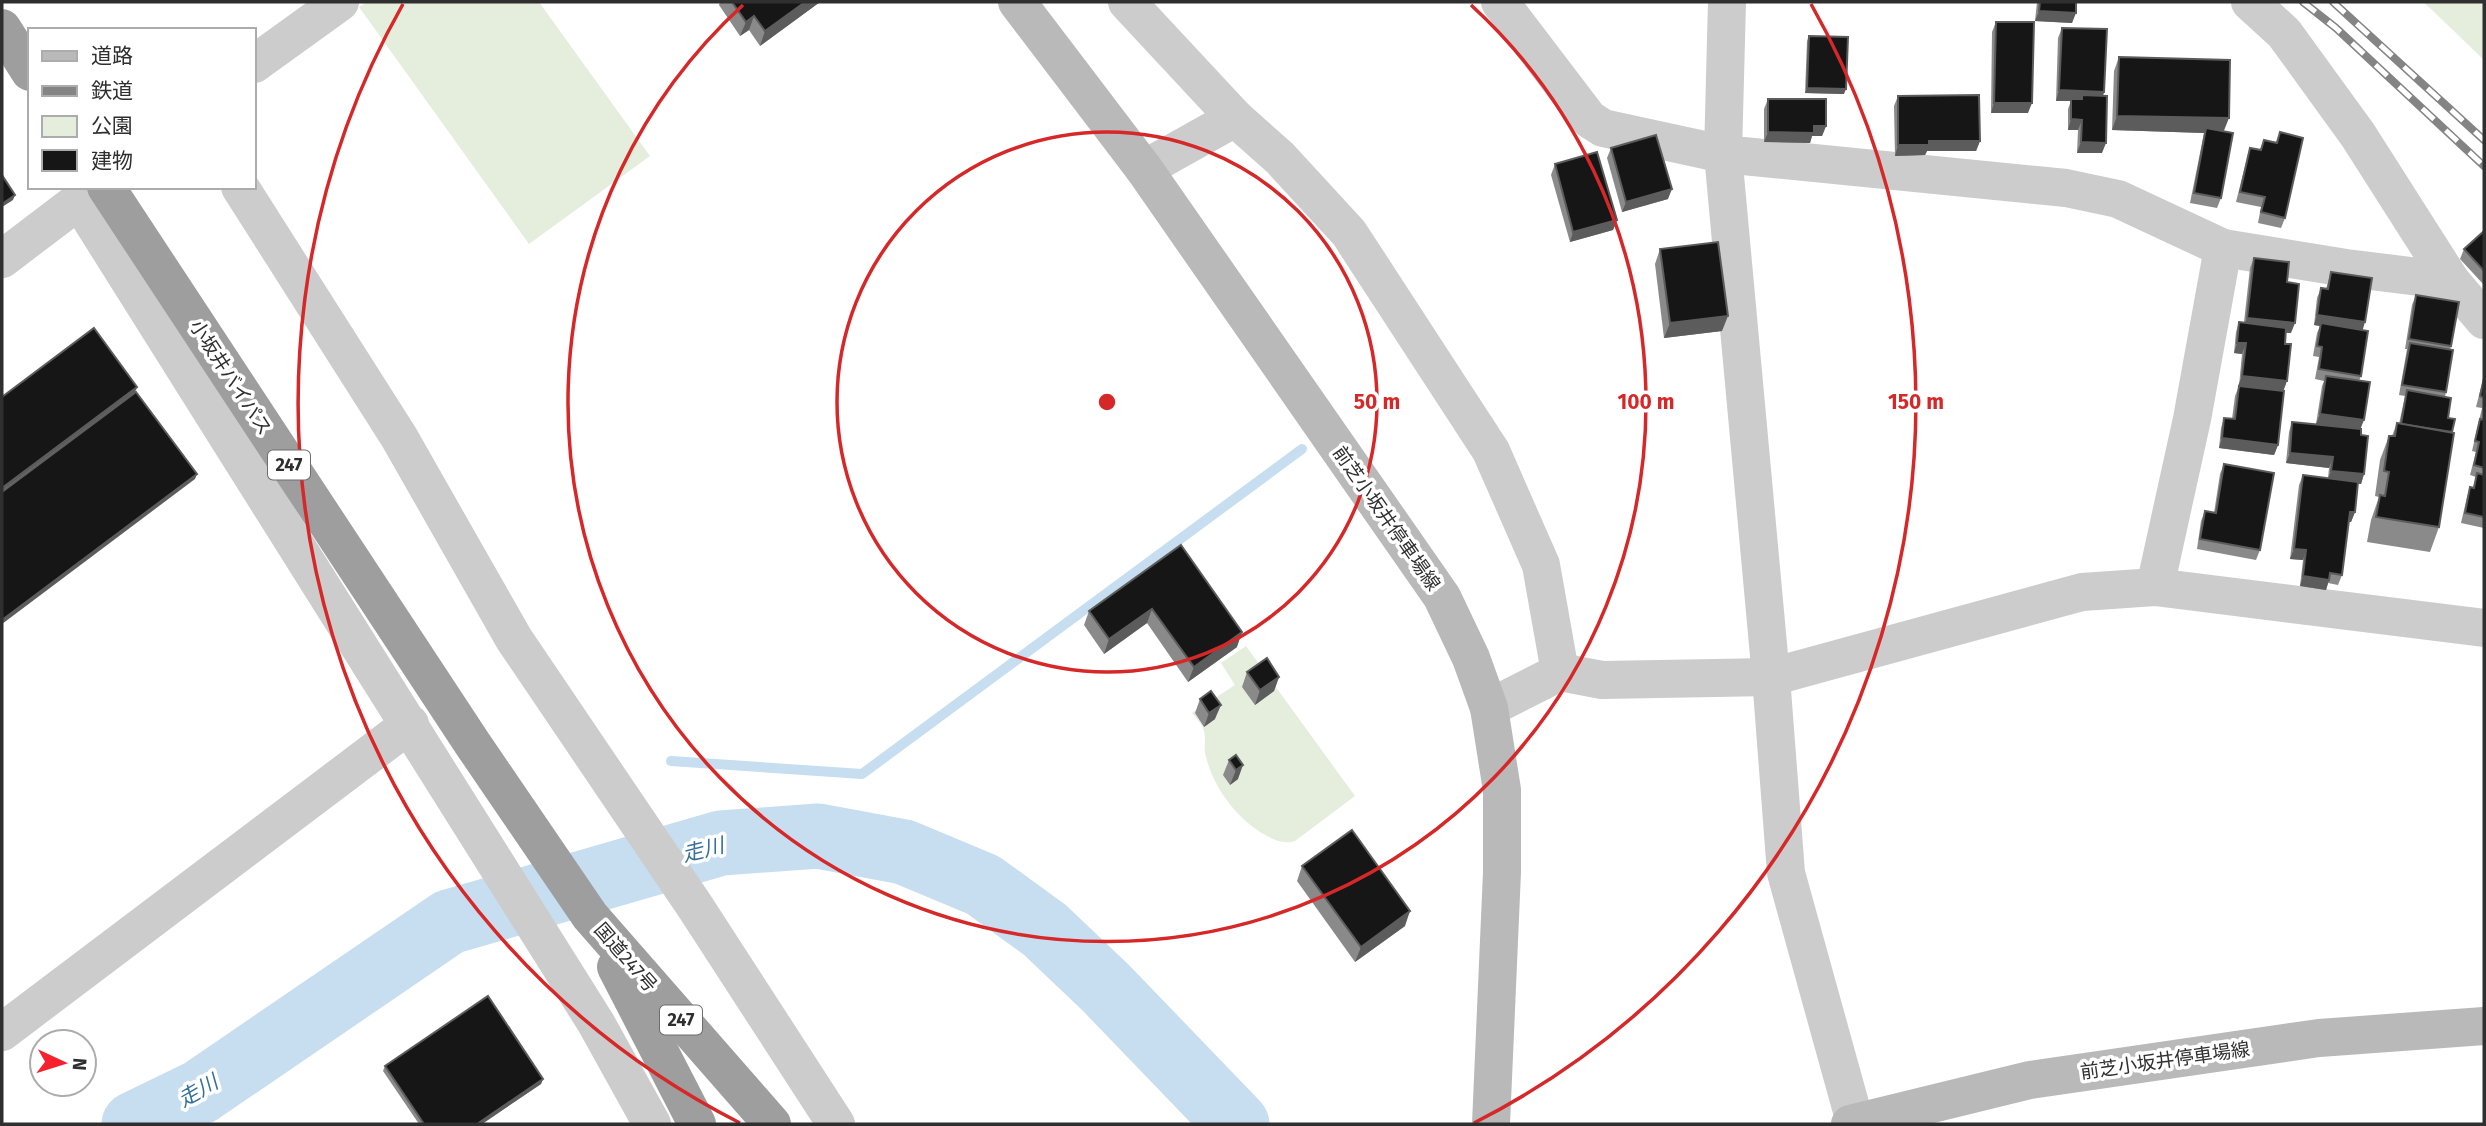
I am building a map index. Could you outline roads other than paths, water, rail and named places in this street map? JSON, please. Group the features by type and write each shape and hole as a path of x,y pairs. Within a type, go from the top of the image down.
{"highway":[{"path":"2,29 28,69"},
{"name":"小坂井バイパス","path":"94,192 472,743"},
{"name":"国道247号","path":"472,743 590,916 772,1124"},
{"name":"国道247号","path":"590,916 697,1124"}],"main road":[{"name":"前芝小坂井停車場線","path":"1017,2 1144,169 1442,597 1471,659 1489,708 1502,790 1502,872 1491,1124"},
{"name":"前芝小坂井停車場線","path":"1853,1123 2030,1080 2319,1038 2484,1026"}],"street":[{"path":"256,63 340,2"},
{"path":"1127,2 1235,118 1280,158 1349,233 1491,451 1541,565 1560,672"},
{"path":"1500,2 1590,119 1603,128 1723,154 2066,188 2118,199 2223,248 2346,268 2451,281"},
{"path":"1727,2 1723,154 1771,677 1786,873 1853,1123"},
{"path":"2250,2 2284,33 2358,135 2451,281 2484,320"},
{"path":"1144,169 1235,118"},
{"path":"241,189 399,437 514,639 696,908 836,1124"},
{"path":"2,259 94,192 410,724 589,1012 652,1124"},
{"path":"2155,587 2192,419 2223,248"},
{"path":"1489,708 1560,672 1602,680 1771,677 2082,592 2155,587 2484,628"},
{"path":"2,1032 410,724"}],"waterway":[{"path":"671,761 862,774 1302,449"},
{"name":"走川","path":"134,1124 200,1092 449,922 721,843 818,836 904,852 983,885 1045,930 1106,988 1237,1124"}],"railway":[{"path":"2303,2 2336,28 2484,166"},
{"path":"2333,2 2484,140"}]}
